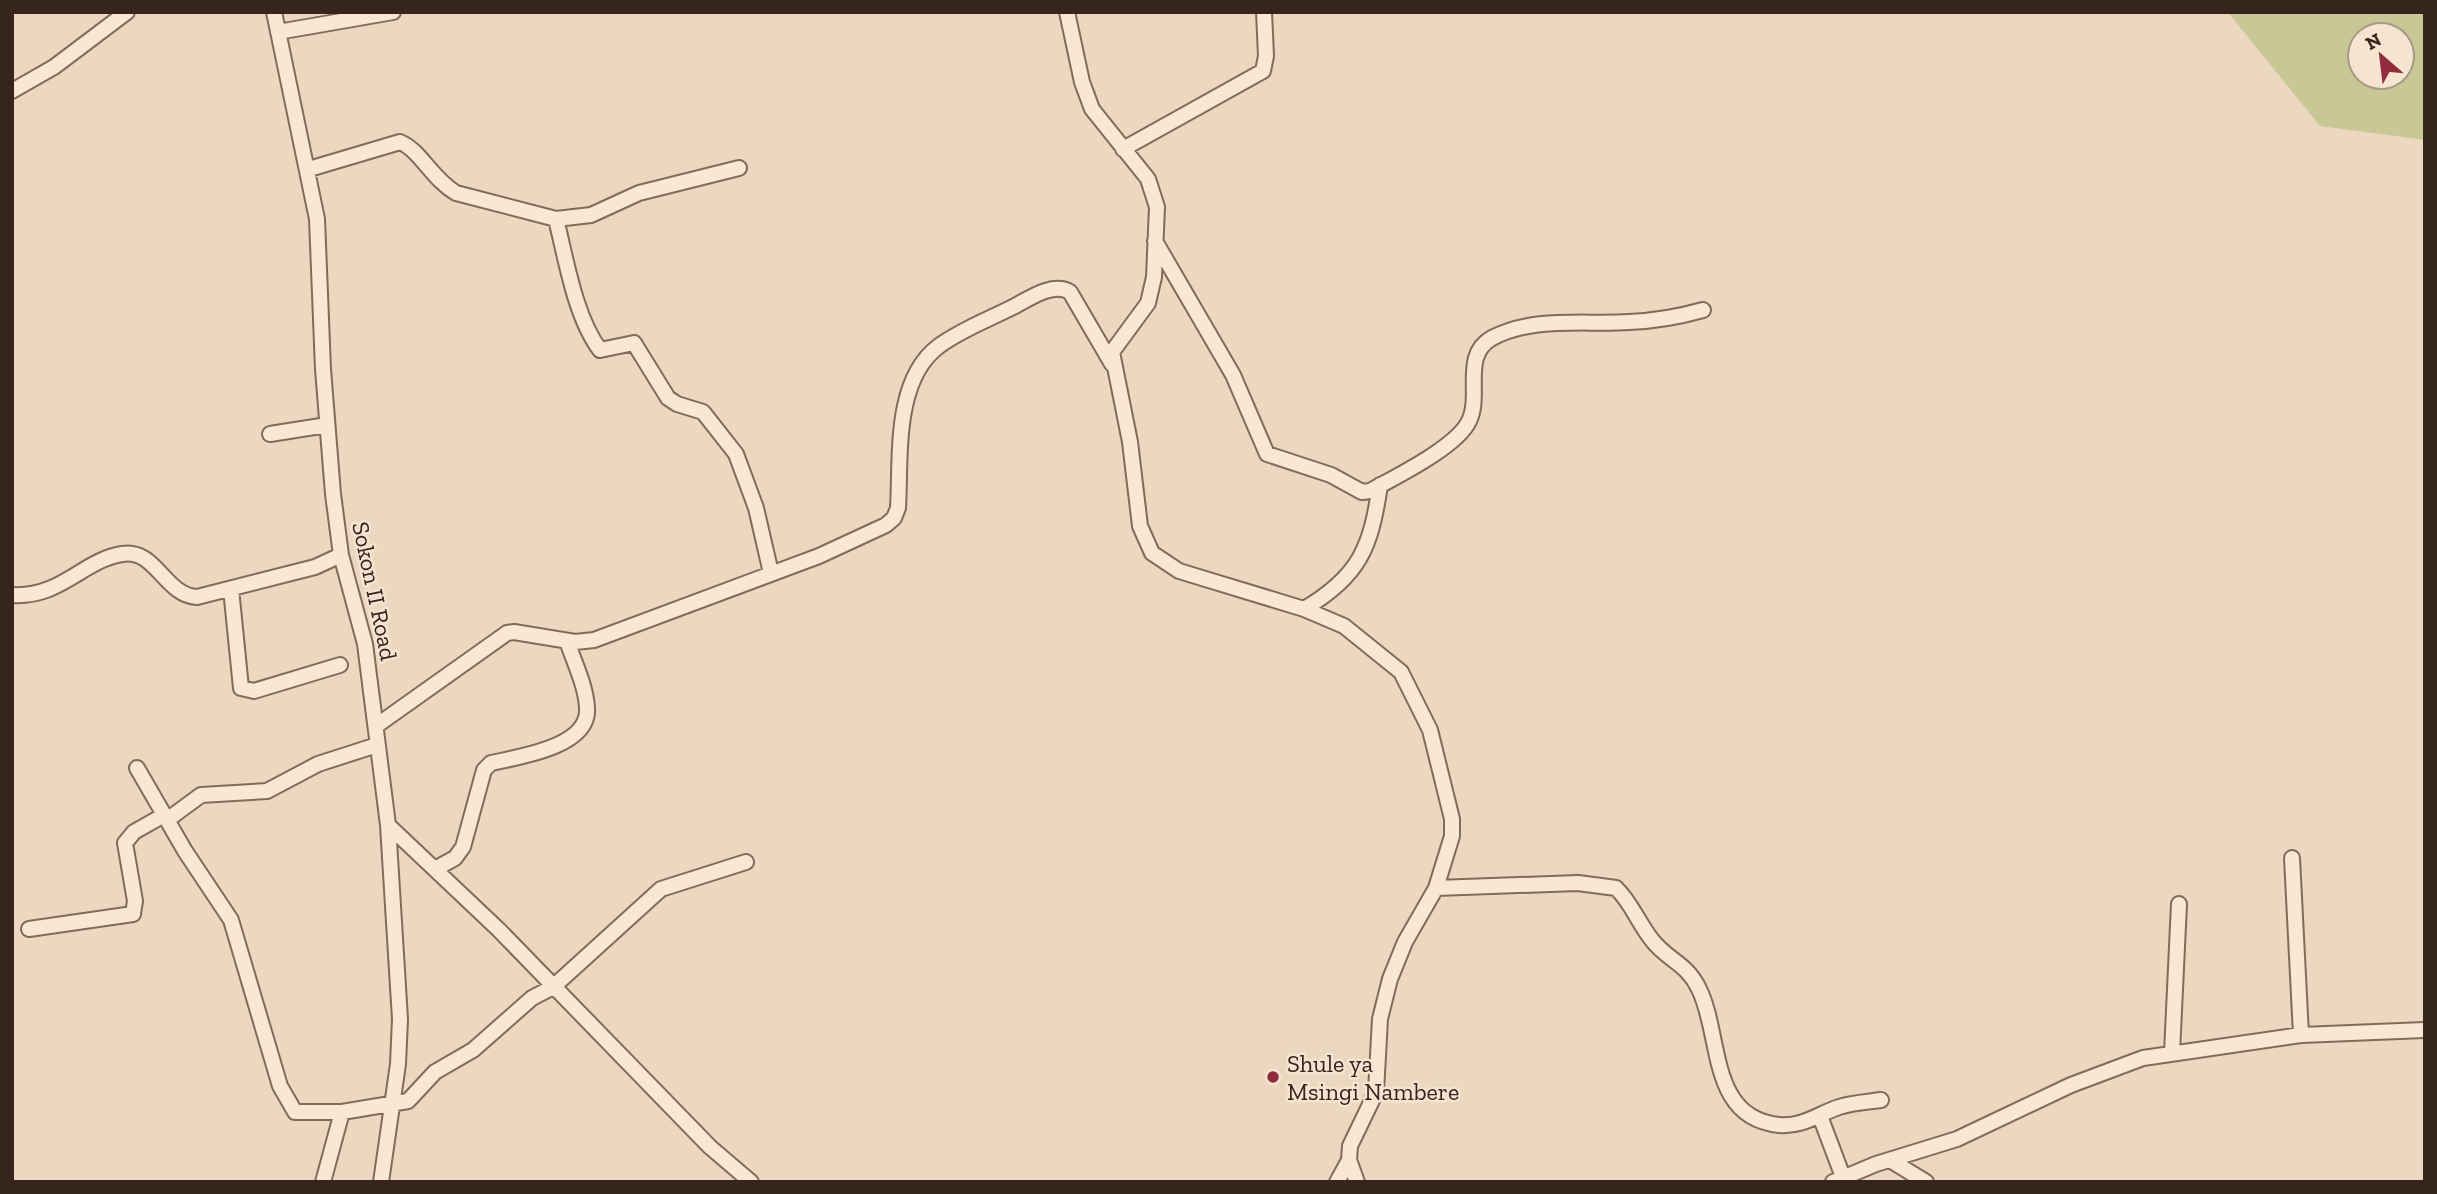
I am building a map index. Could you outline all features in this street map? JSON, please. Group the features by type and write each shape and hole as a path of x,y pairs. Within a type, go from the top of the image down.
{"street":[{"path":"12,92 54,67 127,12"},
{"name":"Sokon II Road","path":"274,12 309,169 321,252 327,425 341,555 365,644 388,825 400,1019 393,1105 381,1182"},
{"path":"278,33 393,12"},
{"path":"1067,12 1087,98 1147,179 1156,199 1154,277 1147,303 1115,345 1113,367"},
{"path":"1123,149 1263,71 1266,56 1264,12"},
{"path":"309,169 401,142 415,152 442,185 456,193 556,219 591,215 639,193 739,168"},
{"path":"556,219 570,277 596,346 604,351 634,343 668,398 677,404 703,412 736,454 756,508 771,573"},
{"path":"1155,240 1233,376 1267,454 1324,472 1362,492 1380,485 1437,452 1469,423 1476,357 1481,346 1492,338 1549,324 1645,321 1703,310"},
{"path":"376,726 507,633 567,641 594,639 866,535 894,518 898,508 902,428 911,384 931,353 950,339 1041,293 1065,289 1070,292 1113,367 1130,443 1140,526 1148,547 1179,571 1304,608 1344,626 1385,656 1410,685 1425,716 1452,819 1452,836 1436,888 1405,942 1390,979 1380,1019 1376,1092 1350,1146 1349,1160 1357,1182"},
{"path":"270,434 327,425"},
{"path":"1304,608 1332,591 1357,565 1375,522 1380,485"},
{"path":"12,595 39,594 122,554 144,558 174,590 185,596 231,589 315,567 341,555"},
{"path":"231,589 241,688 254,691 340,665"},
{"path":"435,869 455,858 463,847 484,770 491,763 560,745 583,723 588,710 567,641"},
{"path":"29,929 133,914 135,901 125,843 134,832 201,795 267,791 318,764 377,745"},
{"path":"136,768 231,919 280,1086 289,1106 295,1112 342,1112 393,1105 412,1098 435,1072 473,1050 532,998 553,987 661,889 746,862"},
{"path":"388,825 435,869 710,1147 751,1182"},
{"path":"2292,858 2301,1035"},
{"path":"1436,888 1578,883 1616,888 1653,942 1687,968 1693,977 1706,1007 1719,1072 1735,1102 1761,1121 1780,1125 1802,1123 1847,1105 1881,1100"},
{"path":"2172,1054 2179,904"},
{"path":"1820,1116 1838,1180 1889,1160 1957,1139 2119,1065 2172,1054 2301,1035 2425,1030"},
{"path":"323,1182 342,1112"},
{"path":"1337,1182 1349,1160"},
{"path":"1889,1160 1926,1182"}],"shaded area":[{"path":"2223,12 2425,12 2425,140 2320,126 2230,15"}],"place":[{"name":"Shule ya Msingi Nambere","path":"1273,1077"}]}
